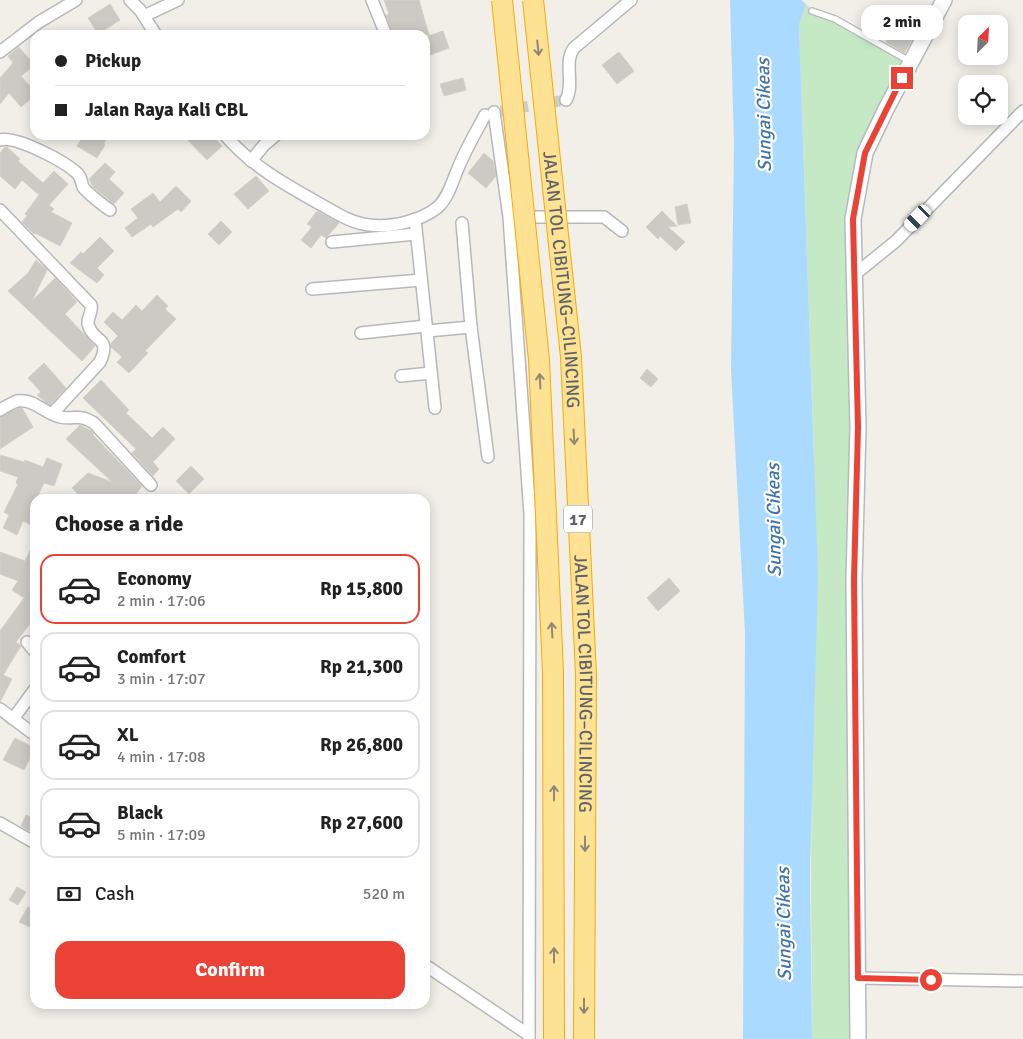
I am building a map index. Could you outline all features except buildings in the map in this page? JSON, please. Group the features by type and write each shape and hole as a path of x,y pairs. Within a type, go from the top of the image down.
{"highway":[{"name":"JALAN TOL CIBITUNG–CILINCING","path":"502,0 540,379 554,672 554,1039"},
{"name":"JALAN TOL CIBITUNG–CILINCING","path":"533,0 571,367 586,675 584,1039"}],"street":[{"path":"0,52 40,22 76,0"},
{"path":"130,0 153,30"},
{"path":"144,16 178,0"},
{"path":"372,0 384,30"},
{"path":"566,100 570,93 570,54 574,48 631,0"},
{"path":"858,1039 854,579 858,427 853,219 863,158 886,108 944,0"},
{"path":"854,276 896,241 1023,111"},
{"path":"229,140 251,161 308,197 357,223 386,226 415,219 439,206 459,166 490,114 509,217 530,514 529,1037"},
{"path":"0,140 9,139 21,143 69,166 79,175 83,187 110,210"},
{"path":"251,161 270,140"},
{"path":"0,210 91,305 92,310 88,326 105,347 105,352 100,362 52,414"},
{"path":"509,217 604,217 622,231"},
{"path":"415,219 435,408"},
{"path":"462,223 471,327 488,458"},
{"path":"332,242 416,234"},
{"path":"312,289 421,280"},
{"path":"361,333 471,327"},
{"path":"401,376 431,373"},
{"path":"0,410 16,401 28,402 62,417 84,417 94,423 151,485"},
{"path":"13,719 30,696"},
{"path":"0,709 30,731"},
{"path":"0,823 30,840"},
{"path":"430,968 529,1037"},
{"path":"858,978 1023,981"}],"lane":[{"path":"812,11 835,19 911,62"}],"green space":[{"path":"806,4 812,11 822,14 911,62 886,109 853,219 851,782 848,850 851,1039 812,1039 811,882 814,457 799,25"}],"water":[{"name":"Sungai Cikeas","path":"730,0 801,0 806,4 799,25 818,576 810,872 812,1039 743,1039 745,633 731,370 734,143"}],"tunnel":[{"path":"485,115 566,100"}],"route":[{"path":"902,78 865,153 857,189 852,237 858,427 854,579 858,978 931,980"}]}
